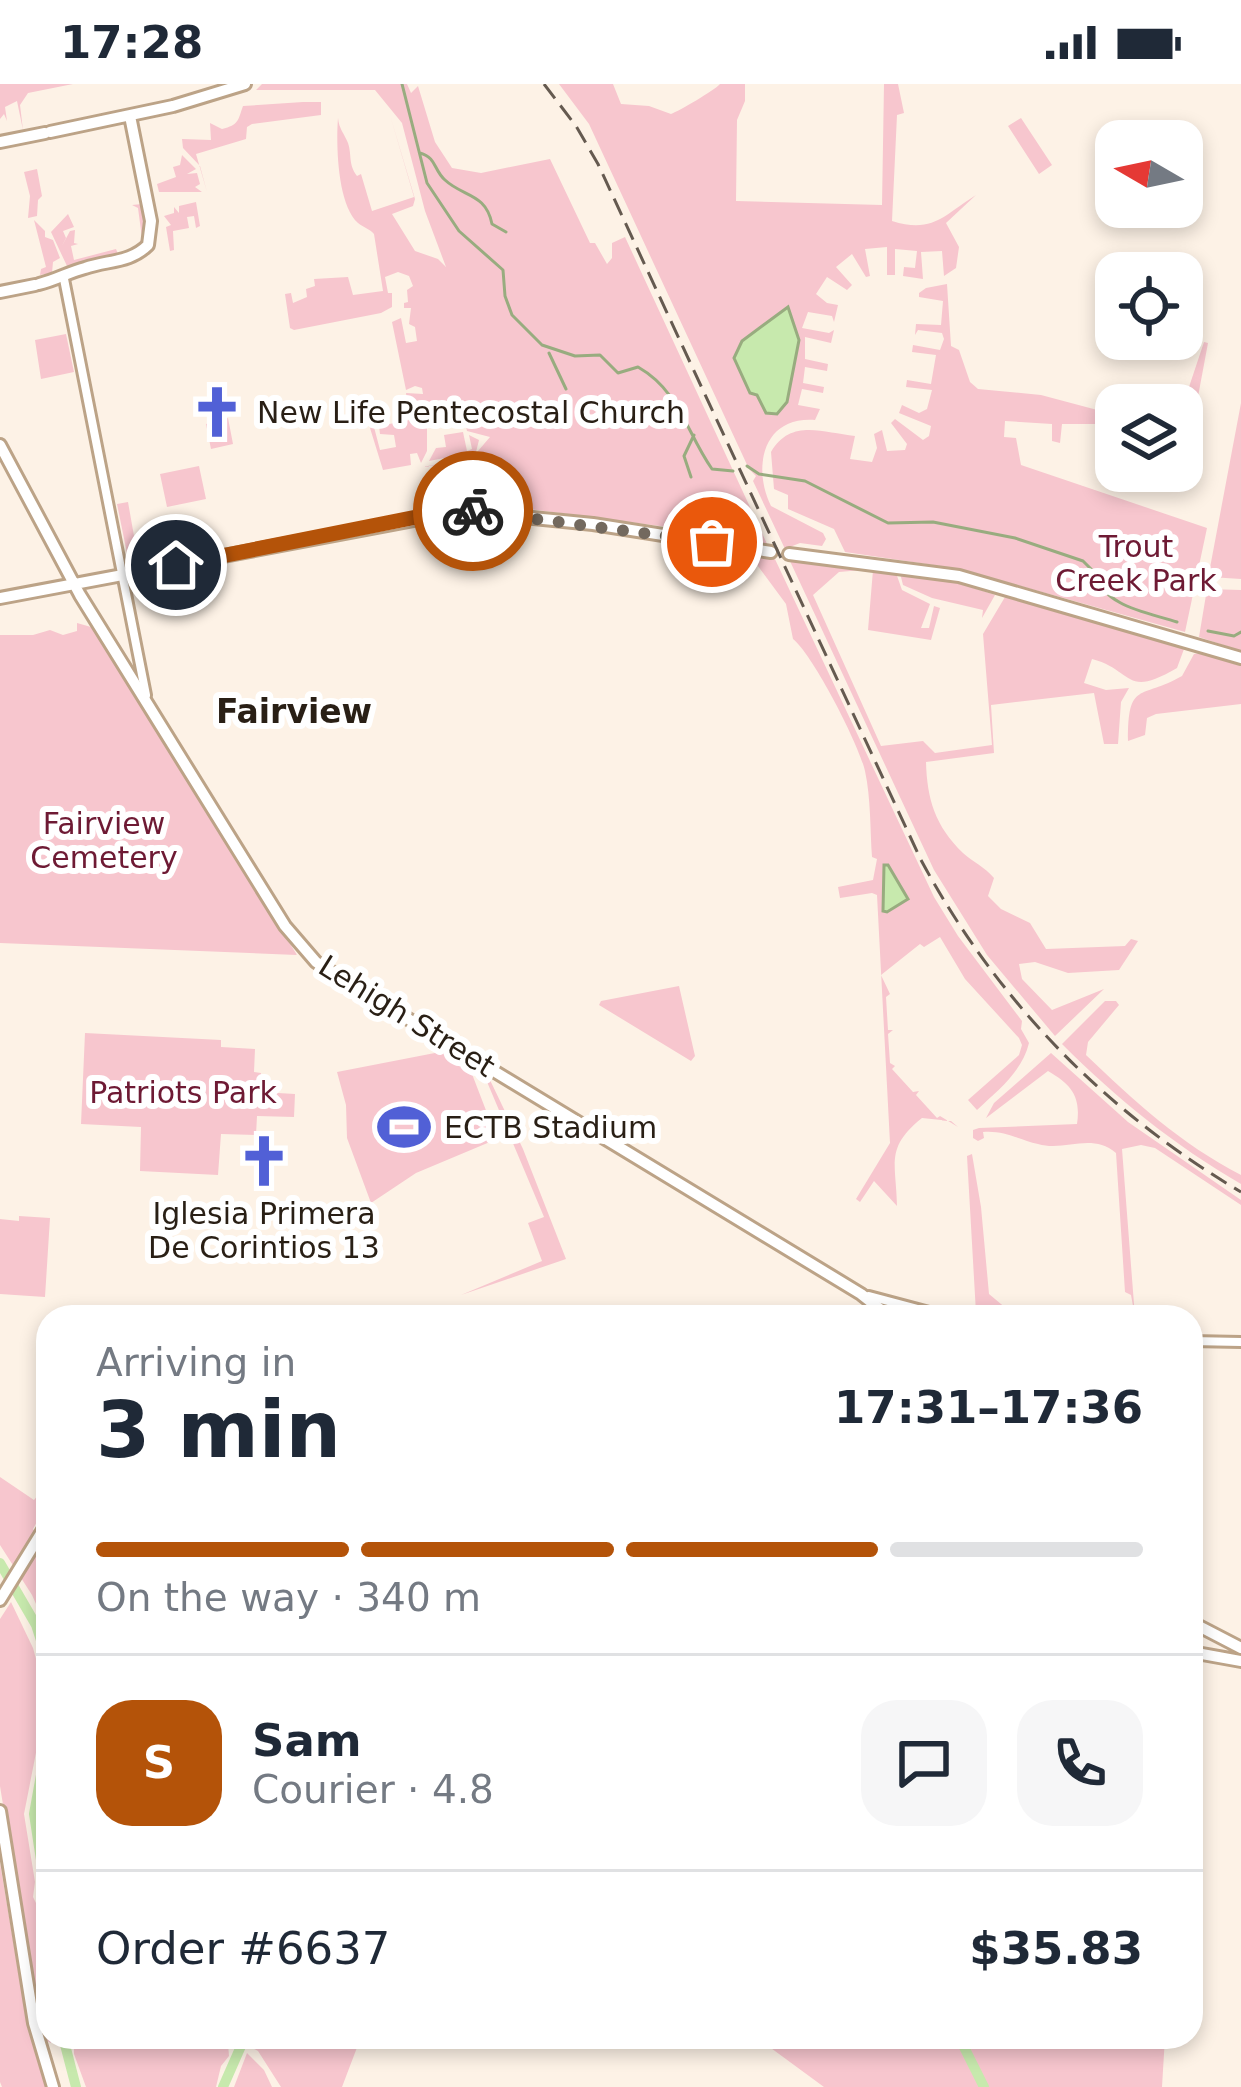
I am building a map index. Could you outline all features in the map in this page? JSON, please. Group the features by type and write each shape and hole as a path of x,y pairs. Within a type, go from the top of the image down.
{"main road":[{"path":"0,142 130,116 244,84"},
{"path":"0,292 132,258 148,245 152,221 130,116"},
{"name":"Lehigh Street","path":"0,445 75,586 148,707 285,926 316,962 875,1305"},
{"path":"0,598 462,511 593,524 771,553"},
{"path":"789,554 959,576 1241,658"},
{"path":"0,1600 36,1542"},
{"path":"1203,1630 1241,1648"},
{"path":"1203,1652 1241,1661"},
{"path":"0,1811 36,2024"},
{"path":"43,2049 53,2087"}],"street":[{"path":"64,279 148,707"},
{"path":"106,638 120,658 127,660 134,634"},
{"path":"861,1294 903,1305"},
{"path":"1203,1341 1241,1342"}],"green space":[{"path":"0,84 73,84 28,93 20,105 23,130 17,101 5,107 7,121 4,114 0,119"},
{"path":"262,84 407,84 411,93 418,86 435,142 452,168 481,173 550,159 590,243 595,243 607,264 612,243 625,237 768,546 752,538 483,503 485,480 474,483 478,504 460,504 458,491 469,487 468,478 452,477 451,462 445,464 456,504 440,506 445,491 443,482 437,483 437,465 422,467 472,458 490,437 467,431 463,413 427,422 427,451 421,463 417,453 410,454 411,465 383,470 370,428 374,427 380,450 396,447 394,435 380,434 379,426 410,420 406,393 423,394 415,386 406,390 392,322 401,318 406,343 417,341 415,327 409,324 411,308 404,308 407,290 413,286 409,276 398,272 385,277 392,307 381,313 294,330 285,294 291,293 293,303 307,297 306,289 315,286 314,279 348,277 353,295 383,291 374,234 351,214 342,188 338,118 352,167 357,176 361,174 372,211 414,197 390,115 415,199 413,206 392,214 415,251 446,267 425,211 402,123 375,90 256,90"},
{"path":"559,84 613,84 621,104 671,114 720,84 745,84 745,101 737,120 736,201 882,205 884,84 898,84 904,113 897,115 892,221 928,224 976,195 946,223 959,247 956,268 944,276 942,251 921,252 923,279 903,276 904,267 915,268 917,251 895,249 895,275 887,275 887,247 865,249 870,276 866,277 852,254 836,267 852,285 847,290 827,277 816,294 838,305 834,322 832,316 808,312 802,328 834,330 831,343 805,337 805,359 828,364 827,371 805,367 803,383 824,387 823,393 802,389 798,405 820,409 815,420 797,421 773,435 766,447 763,476 771,506 823,533 822,546 800,543 785,549 753,481 756,476 589,124"},
{"path":"321,102 321,115 252,124 246,139 196,154 199,165 183,148 182,139 211,140 210,123 222,129 232,126 243,106"},
{"path":"1021,118 1052,165 1039,174 1008,126"},
{"path":"182,155 196,169 187,174 197,173 200,184 195,187 202,192 159,192 157,184 176,177 173,167 180,165"},
{"path":"37,169 42,196 37,216 28,218 30,196 24,172"},
{"path":"196,202 200,226 196,228 194,216 187,217 189,228 173,231 174,250 170,251 166,227 171,225 164,216 174,213 174,207 179,213 179,206"},
{"path":"142,204 142,238 138,208 132,205"},
{"path":"68,214 74,227 63,231 62,246 75,230 74,260 136,248 114,259 67,266 51,232"},
{"path":"34,220 45,237 53,240 60,258 53,262 52,273 40,275 46,267"},
{"name":"Trout Creek Park","path":"947,284 951,346 959,350 970,382 978,389 1041,395 1095,409 1095,424 1062,424 1060,443 1052,441 1052,424 1005,421 1004,437 1016,438 1021,465 1207,528 1185,632 960,569 845,552 834,529 788,509 788,495 774,489 771,452 788,435 820,431 855,436 850,459 872,462 877,448 874,434 882,430 887,451 905,450 907,444 891,423 895,419 923,440 929,436 931,426 899,413 902,405 919,413 927,409 932,390 906,387 907,380 931,384 936,355 912,352 913,345 940,350 944,339 942,333 918,330 915,335 916,324 941,325 943,301 919,297 926,288"},
{"path":"66,334 74,372 41,379 35,340"},
{"path":"1208,343 1200,384 1190,384 1198,360 1203,360 1203,345"},
{"name":"Trout Creek Park","path":"1241,403 1241,579 1210,577 1209,573"},
{"path":"228,418 233,444 211,449 206,424"},
{"path":"463,432 467,451 472,449 469,435 479,440 476,452 429,461 436,448 446,447 444,435"},
{"path":"199,466 206,499 167,507 160,474"},
{"path":"128,502 137,553 147,552 149,564 130,568 117,504"},
{"path":"744,555 774,557 934,897 1022,1021 1029,1043 1021,1063 977,1110 968,1100 1019,1055 1022,1045 965,979 940,937 924,947 920,944 881,975 877,895 840,898 838,887 873,880 877,859 872,857 861,758 823,681 793,639 786,604 755,562 742,559"},
{"path":"789,559 862,570 839,572 813,595 881,746 923,741 935,753 992,745 983,634 1005,597 1184,649 1177,668 1138,682 1092,659 1084,683 1106,690 1129,688 1121,702 1118,744 1104,744 1094,693 991,705 994,753 926,762 931,800 946,833 994,878 988,896 1001,909 1030,923 1046,949 1125,946 1131,939 1138,941 1119,970 1068,973 1035,962 1019,964 1022,979 1052,1010 1104,989 1055,1036 987,955 934,870"},
{"path":"873,570 896,573 902,590 930,604 921,628 929,628 934,606 940,608 931,640 868,630"},
{"path":"900,573 995,595 982,618 983,610 932,598 903,585"},
{"path":"1207,589 1241,590 1241,651 1199,637"},
{"name":"Fairview Cemetery","path":"77,623 91,627 99,636 297,955 0,943 0,635 50,630 63,635 77,631"},
{"path":"1194,654 1241,666 1241,704 1156,714 1147,718 1145,735 1128,741 1134,700 1182,676"},
{"path":"881,975 890,994 886,997 888,1030 893,1030 888,1034 892,1069 913,1092 919,1091 916,1095 937,1118 948,1121 922,1118 902,1138 895,1157 897,1206 874,1181 860,1202 856,1199 890,1143"},
{"path":"679,986 695,1056 691,1061 599,1005 601,1001"},
{"path":"1105,1001 1119,1005 1088,1042 1086,1055 1178,1136 1241,1175 1241,1184 1147,1120 1062,1044"},
{"name":"Patriots Park","path":"85,1033 221,1040 221,1047 255,1049 254,1072 261,1073 261,1092 295,1094 294,1117 257,1116 256,1135 221,1134 218,1175 140,1171 141,1127 81,1124"},
{"name":"ECTB Stadium","path":"440,1052 467,1061 497,1139 416,1173 371,1203 347,1138 346,1105 337,1072"},
{"path":"1051,1053 1128,1122 1241,1200 1241,1205 1155,1148 1122,1149 1133,1305 1125,1292 1116,1153 1097,1144 1048,1146 998,1132 983,1132 984,1138 978,1141 973,1138 973,1130 979,1128 1077,1124 1073,1093 1048,1071 986,1118 994,1103"},
{"path":"485,1077 523,1149 566,1259 461,1295 542,1261 528,1223 544,1217"},
{"path":"972,1154 981,1207 989,1294 1002,1305 976,1305 967,1156"},
{"path":"19,1216 50,1218 45,1297 0,1294 0,1219 19,1221"},
{"path":"0,1477 36,1498 36,1604 32,1595 0,1545"},
{"path":"11,1602 36,1659 36,1753 24,1814 35,1882 36,2011 0,1786 0,1619"},
{"path":"0,1863 28,2029 47,2087 2,2087 0,2082"},
{"path":"74,2049 228,2049 229,2056 216,2087 86,2087"},
{"path":"254,2049 356,2049 342,2087 281,2087"},
{"path":"772,2049 1164,2049 1162,2087 824,2087"},
{"path":"247,2053 264,2070 272,2087 234,2087"}],"shaded area":[{"path":"788,307 799,340 787,402 777,414 766,413 757,395 750,393 734,358 742,341"},
{"path":"884,865 908,899 887,912 883,911"}],"waterway":[{"path":"402,84 427,183 459,231 503,270 512,315 542,345 575,356 600,355 618,373 638,367 673,400 712,469 733,471"},
{"path":"420,153 452,186 485,206 492,224 506,232"},
{"path":"549,353 566,389"},
{"path":"691,477 684,456 694,435"},
{"path":"747,466 759,474 805,481 888,523 933,522 1015,538 1083,561 1116,601 1177,622"},
{"path":"1208,631 1234,636 1241,632"},
{"path":"0,1563 36,1625"},
{"path":"36,1803 36,1827"},
{"path":"66,2049 76,2087"},
{"path":"223,2087 240,2049"},
{"path":"965,2049 984,2087"}],"railway":[{"path":"544,84 598,164 921,860 951,911 1019,1005 1099,1088 1143,1125 1241,1192"}],"way so far":[{"path":"473,511 712,542"}],"place":[{"name":"New Life Pentecostal Church","path":"217,412"},
{"name":"ECTB Stadium","path":"404,1127"},
{"name":"Iglesia Primera De Corintios 13","path":"264,1161"}],"district":[{"name":"Fairview","path":"294,711"}],"route":[{"path":"176,565 427,515 473,511"}]}
